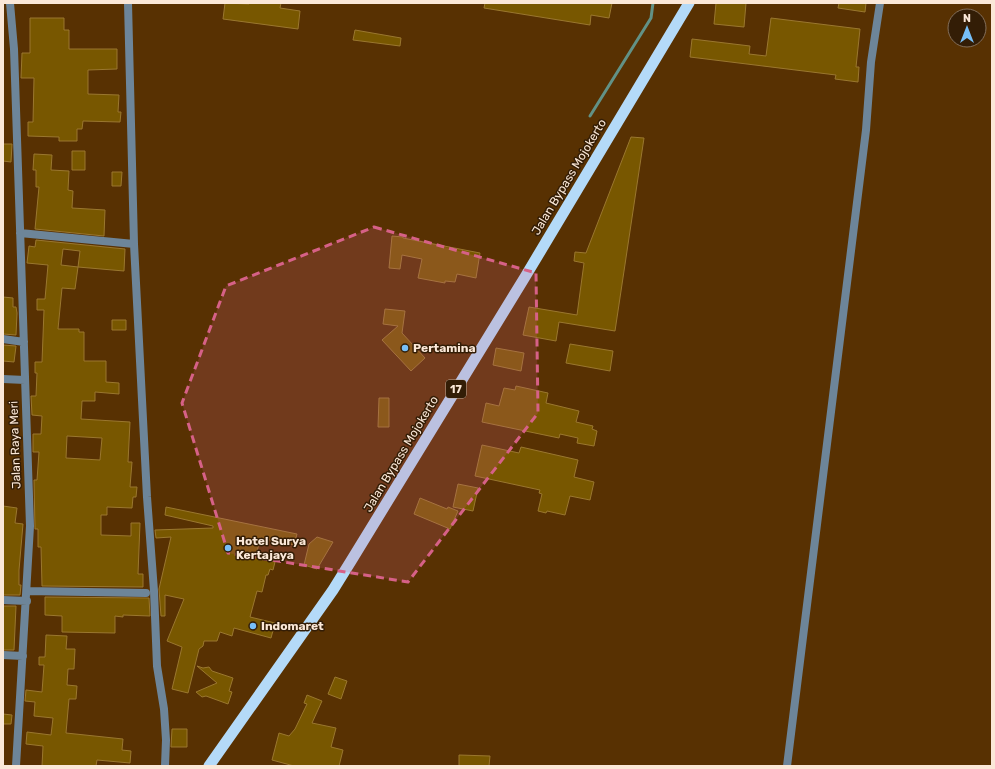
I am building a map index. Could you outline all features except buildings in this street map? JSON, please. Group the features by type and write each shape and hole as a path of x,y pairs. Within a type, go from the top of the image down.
{"highway":[{"name":"Jalan Bypass Mojokerto","path":"209,766 348,567 525,277 689,3"}],"street":[{"name":"Jalan Raya Meri","path":"10,3 14,49 30,526 27,601 16,766"},
{"path":"128,3 134,244 146,497 154,591 157,666 164,709 166,740 165,766"},
{"path":"787,766 866,130 871,62 880,3"},
{"path":"20,233 134,244"},
{"path":"3,339 24,342"},
{"path":"3,379 25,380"},
{"path":"27,591 146,593"},
{"path":"3,600 27,601"},
{"path":"3,655 23,656"}],"highlighted area":[{"path":"374,227 536,273 538,413 408,582 228,553 182,403 226,286"}],"waterway":[{"path":"590,116 651,18 653,3"}],"place":[{"name":"Pertamina","path":"405,348"},
{"name":"Hotel Surya Kertajaya","path":"228,548"},
{"name":"Indomaret","path":"253,626"}]}
